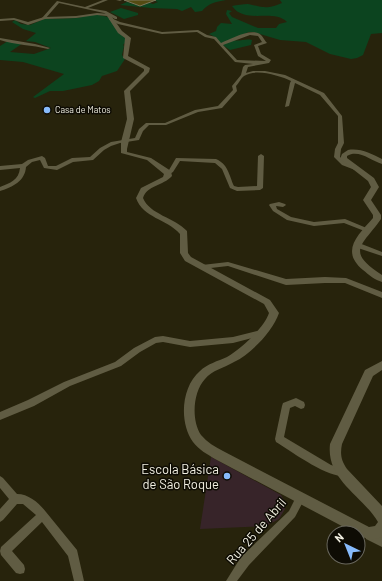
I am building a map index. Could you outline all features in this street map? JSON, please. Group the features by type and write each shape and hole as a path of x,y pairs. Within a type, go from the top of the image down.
{"street":[{"path":"44,18 57,1 85,8 106,0"},
{"path":"79,6 82,8 105,12 116,18 114,20 120,32 128,38 125,57 147,68 147,71 127,91 130,117 123,150 124,154 149,159 168,172"},
{"path":"0,20 14,19 28,24 44,18 76,17 97,14 108,16 119,23 162,33 198,31 206,36 215,38 236,61 264,63"},
{"path":"221,44 248,33 258,35 265,43 256,45 257,52 259,55 269,60 264,63 247,66 243,75"},
{"path":"0,39 34,43 48,48"},
{"path":"0,44 7,41"},
{"path":"0,168 23,166 30,161 42,158 46,166 49,168 57,168 72,160 91,159 110,145 125,138 137,139 141,130 148,124 166,124 197,111 220,107 235,90 235,83 243,75 247,73 260,72 283,76 322,94 340,116 341,143 337,157 344,164 355,168"},
{"path":"287,106 292,83 295,81"},
{"path":"382,162 357,151 348,151 344,155 344,159 371,180 375,187 367,200 379,214 377,219 367,230 357,245 354,253 357,261 364,268 382,279"},
{"path":"260,156 260,188 237,189 232,187 227,172 221,163 216,161 178,158 171,171 168,172 168,176 164,181 145,189 140,193 142,206 177,225 184,233 184,253 188,259 267,302 274,313 272,319 261,333 243,351 234,358 213,367 202,375 193,390 190,413 194,435 211,451 300,498 379,533"},
{"path":"0,188 19,180 23,175 23,166"},
{"path":"283,205 272,205 275,210 289,219 314,224 345,221 367,230"},
{"path":"357,245 382,254"},
{"path":"202,267 228,264 286,282 326,280 346,281 382,295"},
{"path":"0,416 31,403 66,384 118,364 154,340 163,339 190,344 233,340 261,333"},
{"path":"382,365 369,373 336,444 335,456 342,472 376,507 382,518"},
{"path":"301,405 296,402 286,406 279,439 329,469 342,472"},
{"path":"0,481 15,499"},
{"name":"Rua 25 de Abril","path":"231,581 245,561 292,514 300,498"},
{"path":"15,499 24,499 38,509 43,515 73,554 79,581"},
{"path":"0,517 15,499"},
{"path":"20,569 5,551 43,515"}],"shaded area":[{"name":"Escola Básica de São Roque","path":"211,457 281,495 285,502 285,509 279,519 266,526 200,529"}],"green space":[{"path":"131,0 141,0 153,4 158,2 152,0 226,0 212,3 202,11 195,12 191,7 182,11 177,9 120,5 127,2 140,6 144,5"},
{"path":"280,0 382,0 382,33 371,34 363,55 351,59 330,54 306,42 280,40 253,32 249,32 231,39 236,41 252,40 251,45 230,50 218,42 217,38 209,34 216,31 217,27 221,23 232,24 226,14 227,10 232,11 229,13 232,17 258,28 276,28 279,24 287,22 274,16 244,15 232,6 248,4 268,7 282,3"},
{"path":"121,8 138,13 138,15 124,19 110,12"},
{"path":"94,14 108,17 125,38 122,55 125,59 117,71 102,76 99,81 92,85 63,91 50,91 35,98 33,97 64,74 23,62 0,60 0,46 8,41 23,43 10,52 34,54 51,48 35,42 26,41 36,33 23,29 12,22 15,20 21,24 30,25 44,19 77,18"}],"building":[{"path":"124,0 156,0 140,6"}],"place":[{"name":"Casa de Matos","path":"47,110"},
{"name":"Escola Básica de São Roque","path":"227,476"}]}
